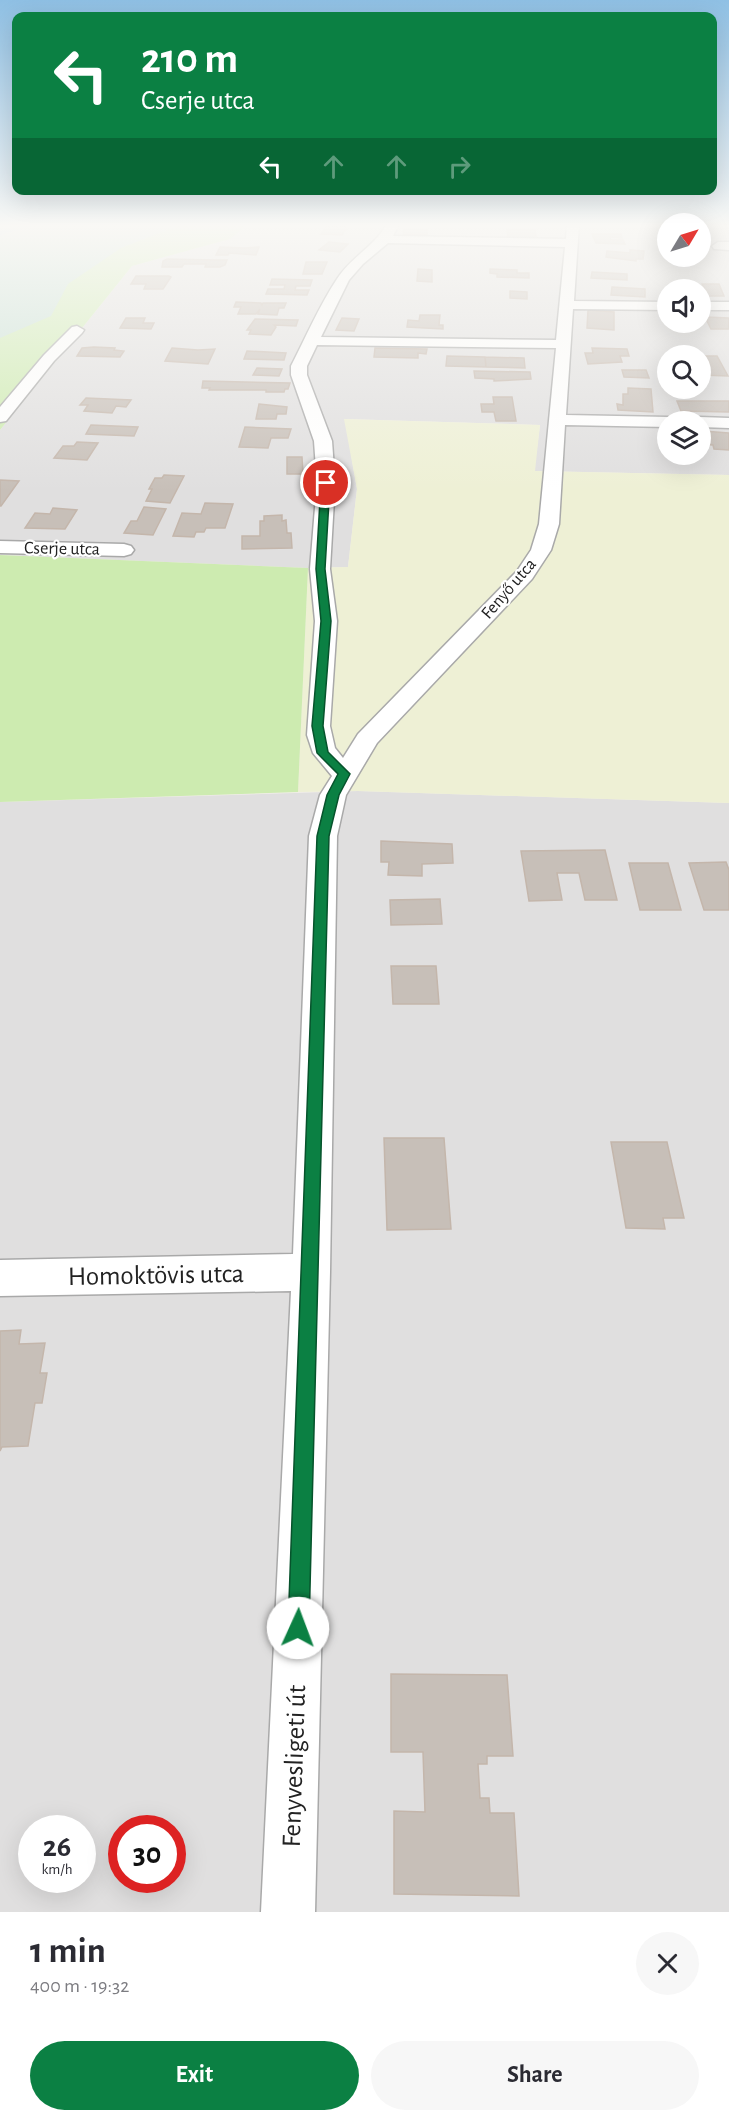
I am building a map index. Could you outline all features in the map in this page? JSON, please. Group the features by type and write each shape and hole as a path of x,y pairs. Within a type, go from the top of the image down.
{"street":[{"path":"326,313 299,366 299,375 323,441 326,483 320,569 326,621 318,726 322,753 338,784"},
{"name":"Fenyő utca","path":"338,784 367,739 513,589 541,550 549,524 564,313"},
{"path":"0,417 49,358 78,330"},
{"path":"312,341 562,344"},
{"path":"556,420 657,422"},
{"path":"711,422 729,423"},
{"name":"Cserje utca","path":"0,548 124,550"},
{"name":"Fenyvesligeti út","path":"288,1912 311,1272 323,836 338,784"},
{"name":"Homoktövis utca","path":"0,1278 311,1272"}],"shaded area":[{"path":"94,313 657,313 657,333 711,333 711,313 729,313 729,475 534,471 540,425 345,419 357,489 348,567 308,568 0,555 0,430"},
{"path":"358,791 729,803 729,1912 0,1912 0,802"}],"green space":[{"path":"0,313 94,313 0,430"},
{"path":"0,313 52,313 51,316 0,338"},
{"path":"344,419 540,425 535,471 729,475 729,803 358,791 298,792 308,568 348,567 357,489"},
{"path":"0,555 308,568 298,792 0,802"}],"building":[{"path":"258,313 278,313 277,315"},
{"path":"588,313 614,313 614,330 587,328"},
{"path":"420,315 440,315 439,325 443,325 443,329 407,327 408,320 419,321"},
{"path":"711,317 729,318 729,329 711,329"},
{"path":"126,318 145,318 143,323 154,323 151,329 120,328"},
{"path":"342,318 359,319 354,331 336,330"},
{"path":"255,319 298,320 296,326 274,325 276,327 271,335 249,334 251,330 247,330"},
{"path":"94,347 124,351 120,357 77,356 82,348"},
{"path":"172,348 215,349 208,364 165,361"},
{"path":"375,348 427,349 426,354 418,353 418,358 374,357"},
{"path":"592,348 627,349 629,356 620,356 622,362 588,364 585,353 593,353"},
{"path":"247,351 286,353 284,360 244,359"},
{"path":"447,356 485,357 486,367 446,366"},
{"path":"711,356 717,356 728,376 711,375"},
{"path":"485,357 524,358 525,368 486,367"},
{"path":"257,368 282,369 279,376 253,375"},
{"path":"622,370 646,370 649,378 624,377"},
{"path":"474,371 530,372 531,379 494,381 494,379 475,378"},
{"path":"203,381 290,383 284,392 266,392 266,390 209,390 210,388 202,388"},
{"path":"628,388 651,389 653,412 618,410 617,404 623,405 623,394 628,394"},
{"path":"493,397 512,397 516,421 496,421 494,412 482,412 481,404 494,404"},
{"path":"86,398 131,400 126,407 116,406 112,413 84,411 88,405 80,405"},
{"path":"677,401 729,401 729,412 681,411"},
{"path":"259,404 287,407 286,414 277,414 276,419 256,419"},
{"path":"91,425 138,427 134,436 86,434"},
{"path":"245,427 291,429 288,438 271,438 268,448 239,447"},
{"path":"711,432 729,433 729,450 714,449 711,445"},
{"path":"77,442 98,443 87,460 54,458 63,446 74,446"},
{"path":"287,457 302,457 303,474 287,474"},
{"path":"164,475 184,476 170,503 146,501 155,478 162,478"},
{"path":"0,480 19,481 1,506 0,506"},
{"path":"205,503 233,504 225,528 206,528 204,532 196,532 194,537 173,536 182,513 201,514"},
{"path":"144,507 166,509 153,535 124,533 131,521 137,521"},
{"path":"53,508 77,510 65,529 25,528 35,513 50,514"},
{"path":"282,515 282,521 286,520 287,533 291,533 292,548 242,549 242,536 260,536 260,521 264,521 264,516"},
{"path":"381,841 452,844 453,863 422,864 422,876 388,875 389,862 381,862"},
{"path":"605,850 617,900 585,900 579,873 557,873 562,900 529,901 521,851"},
{"path":"726,862 729,870 729,910 704,910 689,863"},
{"path":"629,863 668,863 681,910 640,910"},
{"path":"440,899 442,924 391,925 390,900"},
{"path":"391,966 436,966 439,1004 393,1004"},
{"path":"384,1138 444,1138 451,1229 387,1230"},
{"path":"611,1142 667,1142 684,1218 663,1218 665,1229 626,1228"},
{"path":"21,1330 19,1344 45,1343 40,1373 47,1373 42,1403 35,1403 28,1446 2,1447 0,1451 0,1331"},
{"path":"391,1674 507,1675 513,1756 487,1756 487,1764 478,1764 480,1798 489,1798 490,1813 514,1813 519,1896 394,1894 394,1811 425,1812 423,1752 391,1752"}],"route":[{"path":"298,1628 323,836 327,811 344,774 322,753 318,726 326,621 320,569 326,483"}]}
